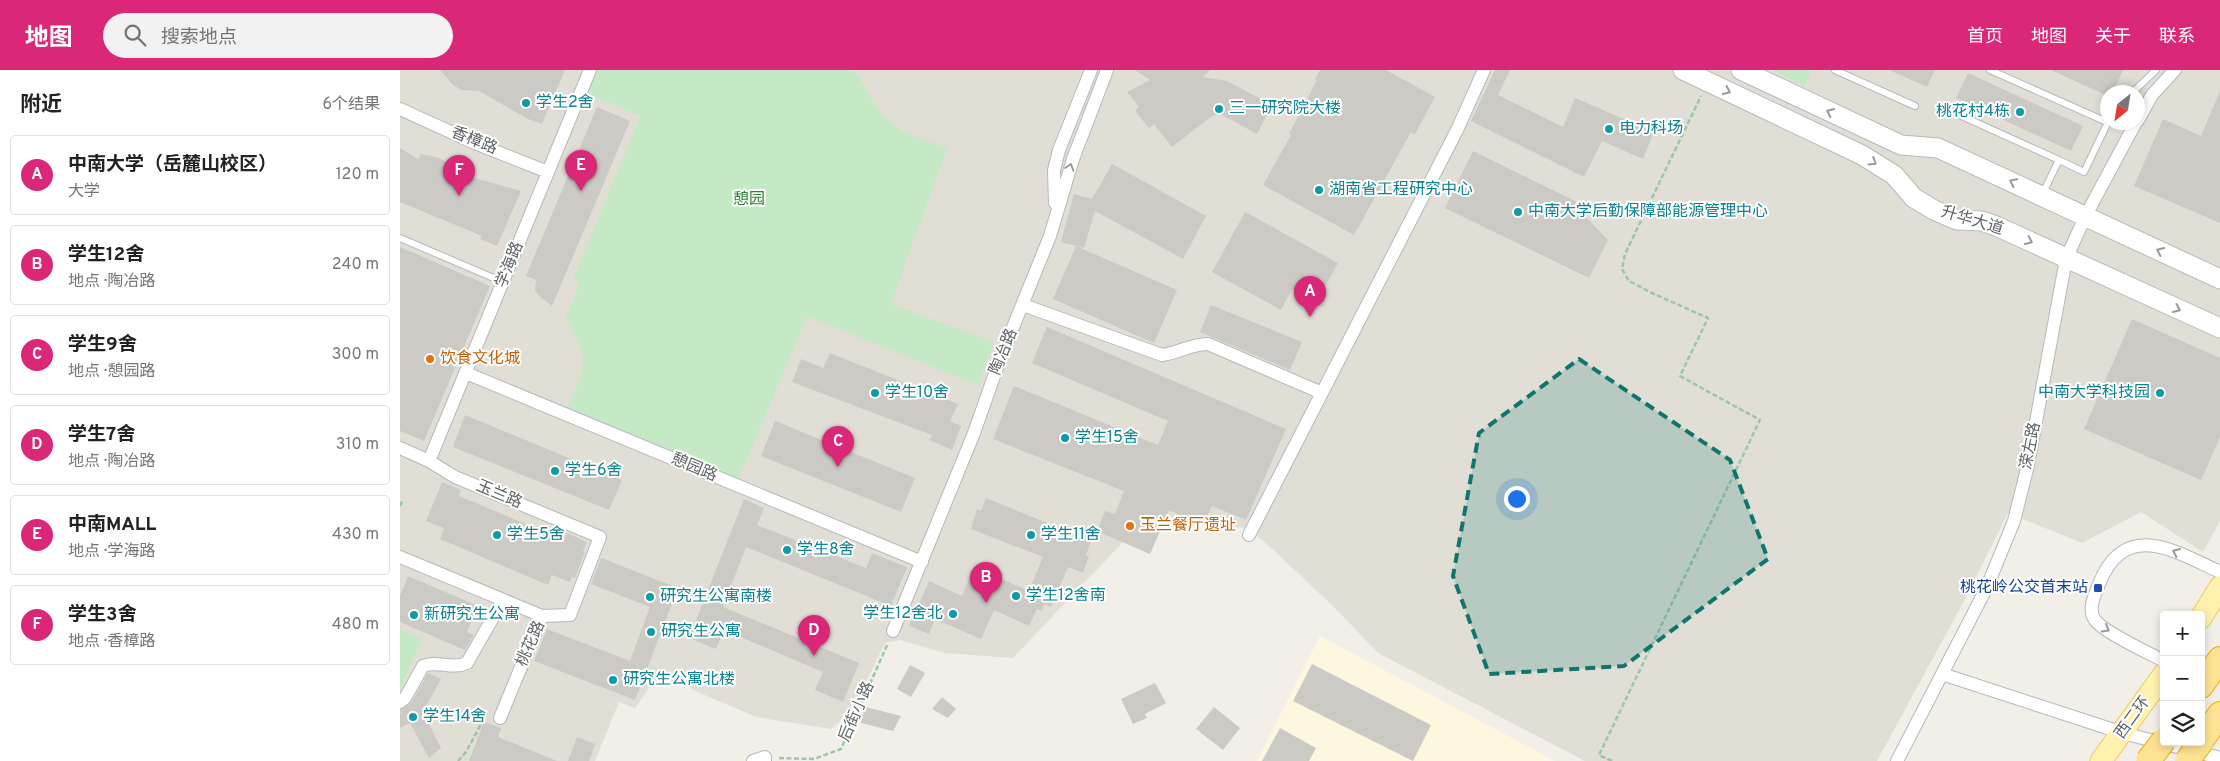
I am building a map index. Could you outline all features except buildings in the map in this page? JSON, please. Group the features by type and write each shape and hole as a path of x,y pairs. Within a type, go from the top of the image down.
{"highway":[{"path":"2205,680 2220,659"},
{"path":"2187,761 2208,732"},
{"path":"2148,761 2160,745"}],"main road":[{"path":"2205,611 2220,587"},
{"name":"西二环","path":"2101,761 2160,680"}],"street":[{"name":"学海路","path":"429,460 590,70"},
{"path":"1055,213 1056,164 1066,129 1091,70"},
{"name":"陶冶路","path":"893,631 1050,236 1055,213 1081,134 1108,70"},
{"path":"1250,535 1457,130 1484,70"},
{"name":"升华大道","path":"1683,70 1862,155 1894,175 1914,198 1934,210 1957,220 1982,221 1996,226 2220,328"},
{"path":"1741,70 1900,145 1938,148 2220,279"},
{"name":"溁左路","path":"2145,107 2152,95 2175,70"},
{"name":"香樟路","path":"400,109 477,144 509,155 548,172"},
{"name":"溁左路","path":"1897,761 1987,587 2014,521 2028,465 2066,259 2085,217 2132,130"},
{"path":"1023,305 1162,355 1176,353 1194,344 1208,344 1322,393"},
{"name":"憩园路","path":"466,373 922,562"},
{"name":"玉兰路","path":"400,448 429,460 455,477 600,538"},
{"name":"桃花路","path":"500,718 542,616 570,614 600,538"},
{"path":"2160,659 2104,628 2094,619 2091,607 2105,570 2124,550 2139,546 2155,545 2168,548 2220,572"},
{"path":"400,557 542,616"},
{"path":"400,702 405,698 423,666 429,664 461,666 467,664 503,600"},
{"path":"1942,674 2123,733 2220,758"}],"lane":[{"path":"1835,70 1915,106"},
{"path":"1990,70 2100,119"},
{"path":"2140,85 2156,70"},
{"path":"1955,113 2084,172 2103,130"},
{"path":"2042,196 2059,160"},
{"path":"400,238 503,282"}],"path":[{"path":"1612,761 1600,755 1760,420 1680,376 1708,318 1629,281 1622,269 1624,254 1690,115 1708,82"},
{"path":"400,506 403,499"},
{"name":"后街小路","path":"761,760 814,759 841,749 893,631"},
{"path":"458,761 466,752 488,711 506,704"}],"highlighted area":[{"path":"1579,359 1730,460 1768,559 1624,666 1489,674 1453,576 1479,433"}],"shaded area":[{"path":"400,70 2220,70 2220,521 2203,552 2141,512 2082,543 2008,513 1964,601 1877,761 1585,761 1378,653 1335,608 1267,544 1246,528 1189,523 1174,517 1169,522 1164,522 1150,554 1123,542 1013,658 945,653 900,640 885,643 853,709 831,729 756,717 700,693 671,678 654,681 635,708 619,702 595,761 400,761 400,691 422,639 400,629"},
{"path":"1320,636 1555,761 1257,761"}],"green space":[{"name":"憩园","path":"590,70 854,70 882,116 906,133 947,148 891,304 994,342 978,385 807,316 736,485 564,414 579,382 583,362 579,345 566,318 580,283 573,279 641,116 581,91"},
{"path":"1772,70 1812,70 1805,86"},
{"path":"400,629 422,639 400,691"}],"place":[{"name":"学生2舍","path":"526,103"},
{"name":"三一研究院大楼","path":"1219,109"},
{"name":"桃花村4栋","path":"2020,112"},
{"name":"电力科场","path":"1609,129"},
{"name":"湖南省工程研究中心","path":"1319,190"},
{"name":"中南MALL","path":"581,191"},
{"name":"学生3舍","path":"459,196"},
{"name":"中南大学后勤保障部能源管理中心","path":"1518,212"},
{"name":"中南大学（岳麓山校区）","path":"1310,317"},
{"name":"饮食文化城","path":"430,359"},
{"name":"学生10舍","path":"875,393"},
{"name":"中南大学科技园","path":"2160,393"},
{"name":"学生15舍","path":"1065,438"},
{"name":"学生9舍","path":"838,467"},
{"name":"学生6舍","path":"555,471"},
{"name":"玉兰餐厅遗址","path":"1130,526"},
{"name":"学生5舍","path":"497,535"},
{"name":"学生11舍","path":"1031,535"},
{"name":"学生8舍","path":"787,550"},
{"name":"桃花岭公交首末站","path":"2098,588"},
{"name":"学生12舍南","path":"1016,596"},
{"name":"研究生公寓南楼","path":"650,597"},
{"name":"学生12舍","path":"986,603"},
{"name":"学生12舍北","path":"953,614"},
{"name":"新研究生公寓","path":"414,615"},
{"name":"研究生公寓","path":"651,632"},
{"name":"学生7舍","path":"814,656"},
{"name":"研究生公寓北楼","path":"613,680"},
{"name":"学生14舍","path":"413,717"}]}
